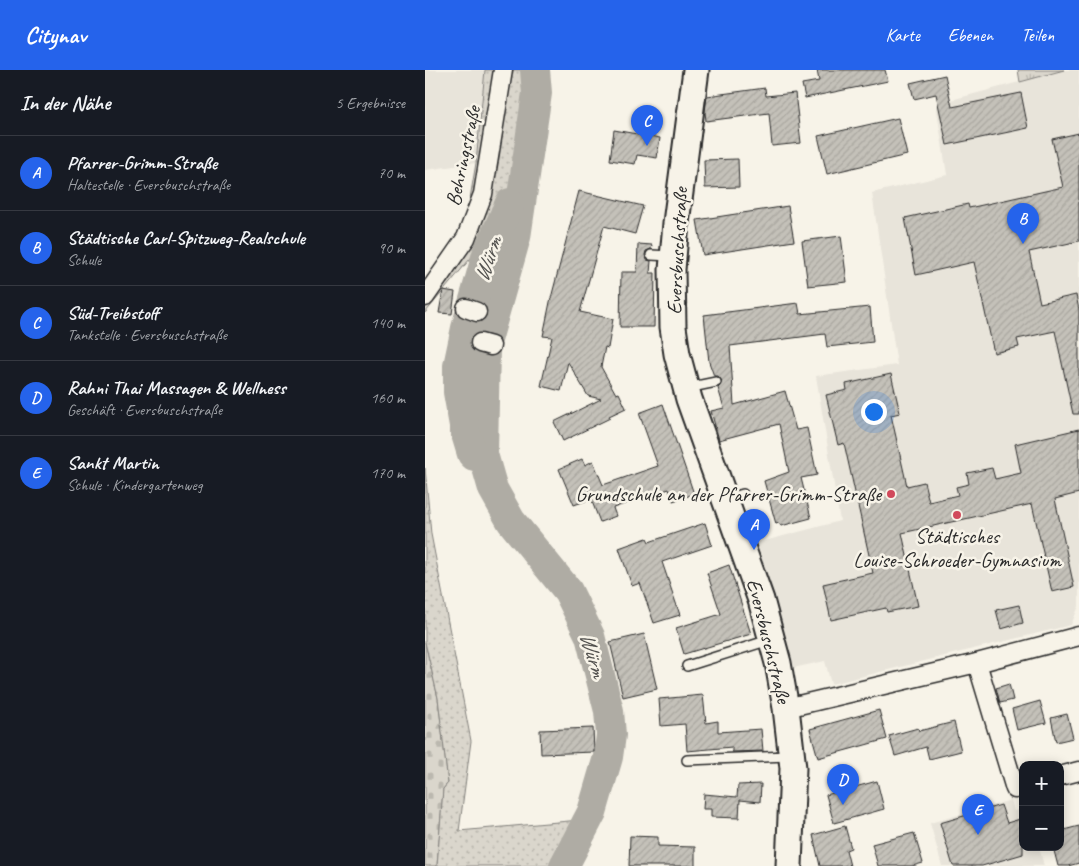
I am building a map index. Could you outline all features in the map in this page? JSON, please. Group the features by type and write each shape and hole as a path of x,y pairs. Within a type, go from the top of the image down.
{"main road":[{"name":"Eversbuschstraße","path":"697,70 676,223 662,255 677,354 686,389 734,497 772,639 786,708 792,756 793,785 789,866"}],"street":[{"name":"Behringstraße","path":"425,297 466,238 483,194 503,70"},
{"path":"786,708 977,663 1079,636"},
{"path":"977,663 1015,789 1019,788"},
{"path":"1064,775 1079,771"}],"lane":[{"path":"686,389 716,382"},
{"path":"687,666 772,639"},
{"path":"687,760 792,756"}],"shaded area":[{"path":"425,70 485,70 476,163 425,170"},
{"path":"1064,70 1079,70 1079,606 1071,625 831,684 825,661 793,668 757,543 840,521 816,376 897,365 872,193 947,175 936,104"},
{"path":"1011,800 1014,811 1019,810 1019,851 1040,851 1044,866 942,866 930,823"}],"green space":[{"path":"485,70 546,70 545,92 519,235 490,235 425,313 425,280 466,222 476,163"},
{"path":"1018,70 1064,70 1020,82"},
{"path":"425,468 431,534 471,741 459,831 591,819 571,866 437,866 443,789 448,783 438,698 425,642"},
{"path":"425,642 438,698 448,783 443,789 437,866 425,866"}],"building":[{"path":"817,70 885,70 888,81 805,98 802,84 819,81"},
{"path":"945,75 952,107 1021,93 1028,128 947,145 936,94 914,99 910,83"},
{"path":"765,88 766,96 795,93 801,143 772,146 769,113 706,121 707,96"},
{"path":"898,118 907,155 827,174 818,136"},
{"path":"614,130 660,138 657,158 637,155 635,164 610,160"},
{"path":"1079,133 1079,241 1029,252 1040,303 1076,295 1079,310 1079,414 1073,414 1055,331 1017,339 1019,347 994,353 974,262 916,275 905,218 968,204 969,208 1063,187 1052,139"},
{"path":"738,159 739,187 705,188 704,160"},
{"path":"579,191 643,206 635,234 604,226 580,312 613,319 608,348 605,347 601,367 616,394 619,393 626,408 563,441 554,422 601,399 588,396 568,362 561,391 541,386 552,337 543,336"},
{"path":"788,206 794,241 703,255 697,220"},
{"path":"841,236 847,282 808,286 802,241"},
{"path":"638,244 652,245 645,255 647,260 651,261 650,273 655,273 654,327 620,327 621,272 637,272"},
{"path":"443,290 455,292 452,314 439,313"},
{"path":"798,303 800,314 870,307 873,342 827,347 825,334 730,346 734,405 785,391 796,430 807,428 817,475 801,478 811,518 781,526 779,523 776,524 764,481 789,472 779,424 719,440 711,411 724,408 718,388 722,381 718,376 714,376 709,362 704,315"},
{"name":"Grundschule an der Pfarrer-Grimm-Straße","path":"891,374 900,413 891,415 907,486 924,482 929,502 958,495 956,487 969,484 967,473 992,468 995,479 1021,473 1015,444 1079,429 1079,493 1055,499 1074,587 1052,592 1032,504 902,533 918,606 887,612 886,608 831,620 823,584 873,573 844,443 838,445 826,395 847,390 846,384"},
{"path":"663,404 694,494 673,501 669,489 613,508 616,516 600,522 591,499 574,505 559,469 582,459 585,465 593,461 603,485 658,466 639,413"},
{"path":"705,523 712,545 662,562 680,615 654,623 640,583 632,586 619,548 647,538 649,542"},
{"path":"729,565 751,634 684,654 676,628 721,614 707,573"},
{"path":"1019,605 1023,623 1001,629 996,610"},
{"path":"644,634 657,689 623,697 610,642"},
{"path":"1009,684 1013,700 1000,703 996,688"},
{"path":"703,695 706,723 718,721 718,732 761,729 763,751 732,752 732,747 687,751 685,724 661,726 659,699"},
{"path":"1040,701 1046,723 1017,730 1012,709"},
{"path":"879,710 887,739 818,758 810,729"},
{"path":"1067,714 1073,738 1056,742 1051,718"},
{"path":"954,722 961,751 929,759 926,747 895,756 889,736 918,728 919,731"},
{"path":"593,728 594,752 541,754 540,730"},
{"path":"877,781 884,809 834,823 826,795"},
{"path":"761,784 760,802 740,800 739,818 711,817 711,809 703,809 704,794 737,797 738,785"},
{"path":"1001,805 1007,823 1019,819 1019,851 1023,851 1023,854 982,866 953,866 940,823"},
{"path":"845,826 851,848 846,850 850,866 820,866 813,835"},
{"path":"1079,826 1079,863 1058,866 1054,851 1064,851 1064,830"},
{"path":"914,833 923,863 912,866 878,866 872,844"},
{"path":"630,836 658,837 658,846 695,847 695,866 629,866"}],"waterway":[{"name":"Würm","path":"535,70 537,93 516,237 485,347 483,454 493,489 511,521 568,591 590,636 609,711 611,735 608,757 592,812 564,866"},
{"name":"Würm","path":"474,456 465,431 458,392 458,366 466,328 487,254 510,203"}],"place":[{"name":"Süd-Treibstoff","path":"647,146"},
{"name":"Städtische Carl-Spitzweg-Realschule","path":"1023,244"},
{"name":"Grundschule an der Pfarrer-Grimm-Straße","path":"891,494"},
{"name":"Städtisches Louise-Schroeder-Gymnasium","path":"957,515"},
{"name":"Pfarrer-Grimm-Straße","path":"754,550"},
{"name":"Rahni Thai Massagen & Wellness","path":"843,805"},
{"name":"Sankt Martin","path":"978,835"}]}
